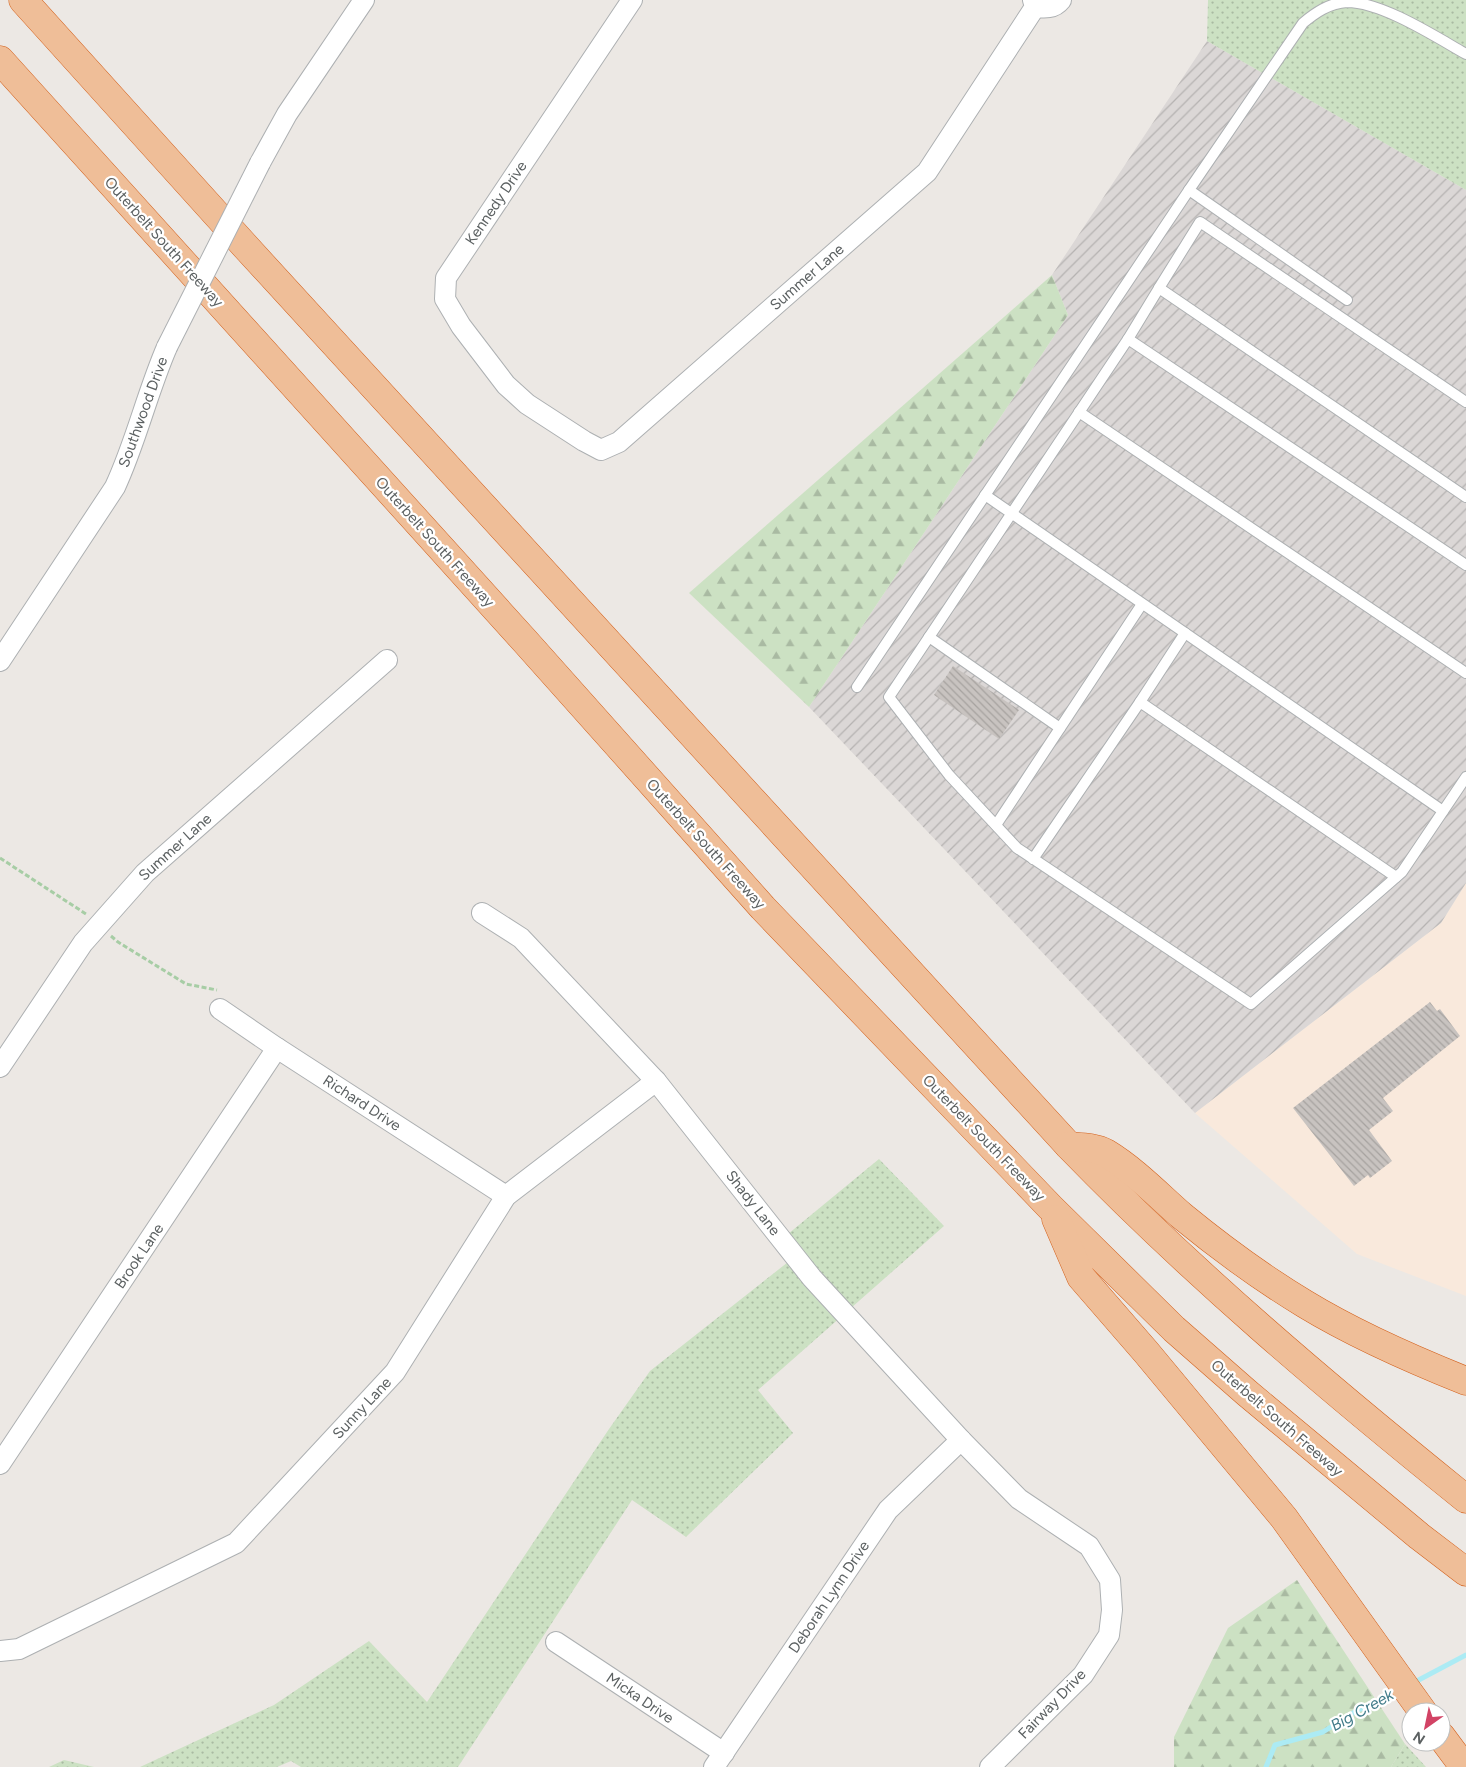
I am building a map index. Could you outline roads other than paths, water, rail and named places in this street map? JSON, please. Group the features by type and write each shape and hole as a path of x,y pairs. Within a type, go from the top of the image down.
{"highway":[{"path":"23,0 245,246 1069,1146 1161,1237 1243,1312 1389,1437 1466,1499"},
{"name":"Outerbelt South Freeway","path":"0,60 524,640 763,908 1050,1207 1174,1329 1247,1393 1419,1536 1466,1572"},
{"path":"1069,1146 1087,1147 1104,1152 1157,1193 1214,1242 1305,1304 1383,1346 1466,1381"},
{"path":"1050,1207 1081,1277 1284,1518 1416,1702"},
{"path":"1451,1749 1464,1767"}],"street":[{"name":"Southwood Drive","path":"0,662 115,486 126,462 154,377 167,347 260,163 287,114 364,0"},
{"name":"Kennedy Drive","path":"527,404 506,385 461,326 445,299 446,278 632,0"},
{"name":"Summer Lane","path":"527,404 601,450 619,442 927,172 1034,4 1048,8 1060,0"},
{"name":"Summer Lane","path":"0,1068 83,943 144,873 388,660"},
{"name":"Shady Lane","path":"482,913 521,938 656,1081 812,1278 961,1440 1019,1499"},
{"name":"Richard Drive","path":"220,999 277,1048 506,1196"},
{"name":"Brook Lane","path":"0,1464 277,1048"},
{"name":"Sunny Lane","path":"0,1651 19,1649 236,1543 395,1372 506,1196 656,1081"},
{"name":"Deborah Lynn Drive","path":"719,1760 888,1510 961,1440"},
{"name":"Fairway Drive","path":"990,1767 1083,1675 1109,1635 1112,1610 1110,1580 1089,1546 1019,1499"},
{"name":"Micka Drive","path":"556,1642 719,1760"}],"lane":[{"path":"856,687 1189,190 1303,24 1318,11 1346,2 1361,4 1382,10 1466,54"},
{"path":"1189,190 1347,300"},
{"path":"1466,402 1200,222 1128,339 1010,513 889,697 949,775 1017,848 1251,1004 1402,872 1466,777"},
{"path":"1159,288 1466,497"},
{"path":"1128,339 1466,566"},
{"path":"1079,412 1466,673"},
{"path":"985,496 1443,811"},
{"path":"996,825 1142,604"},
{"path":"1033,858 1185,633"},
{"path":"929,637 1060,728"},
{"path":"1140,702 1396,877"}],"waterway":[{"name":"Big Creek","path":"1413,1683 1466,1655"},
{"name":"Big Creek","path":"1266,1767 1275,1745 1323,1732 1356,1711 1399,1691"}]}
